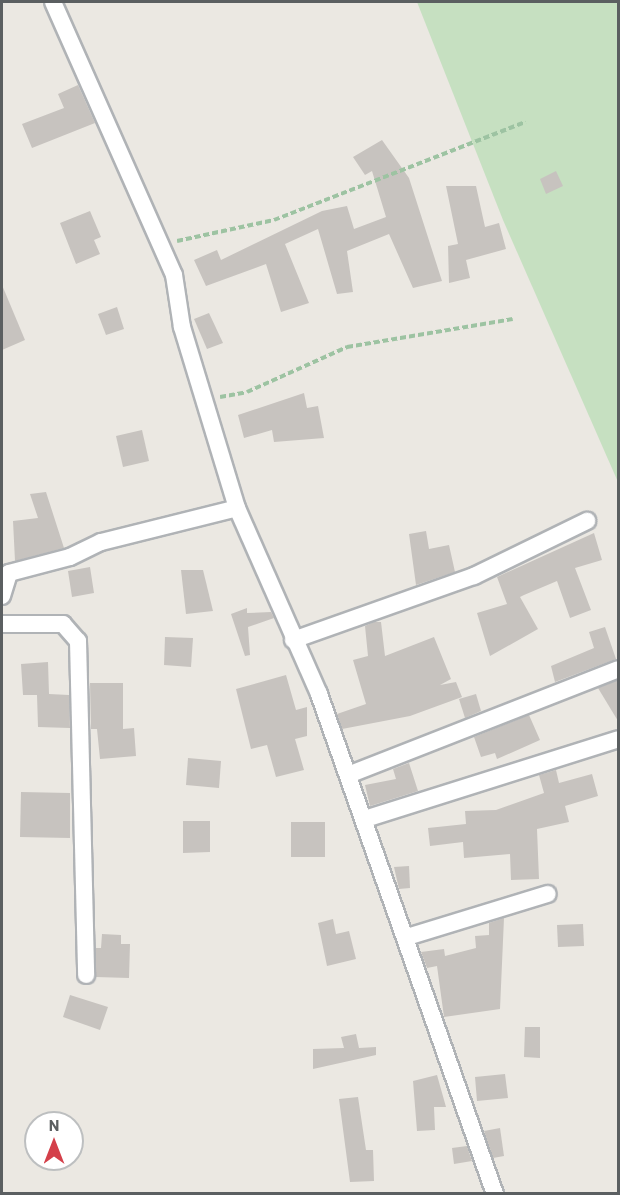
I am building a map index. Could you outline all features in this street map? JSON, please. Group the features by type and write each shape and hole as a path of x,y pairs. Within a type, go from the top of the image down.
{"street":[{"path":"54,2 162,245 237,508 365,819 495,1194"},
{"path":"2,596 9,573 69,557 101,542 237,508"},
{"path":"293,640 474,576 587,521"},
{"path":"2,624 63,624 78,641 86,975"},
{"path":"348,775 618,669"},
{"path":"365,819 618,739"},
{"path":"407,937 548,894"}],"path":[{"path":"162,245 274,220 526,122"},
{"path":"205,400 247,392 347,347 513,319"}],"green space":[{"path":"417,2 618,2 618,482 503,220"}],"building":[{"path":"78,85 95,123 32,148 22,124 64,108 58,94"},
{"path":"382,140 409,178 442,281 413,288 389,234 347,251 353,292 337,294 318,229 285,244 309,303 281,312 266,264 206,286 194,260 217,250 221,260 322,211 347,206 354,229 386,217 372,171 365,175 353,157"},
{"path":"556,171 563,186 546,194 540,179"},
{"path":"446,186 476,186 485,227 499,223 506,249 466,260 470,278 449,283 448,246 458,244"},
{"path":"90,211 101,237 94,240 100,254 76,264 60,223"},
{"path":"2,285 25,340 2,350"},
{"path":"117,307 124,329 106,335 98,314"},
{"path":"209,313 223,343 207,349 194,319"},
{"path":"304,393 307,408 318,406 324,438 274,442 272,430 244,438 238,415"},
{"path":"142,430 149,461 123,467 116,436"},
{"path":"46,492 64,548 15,561 13,521 38,518 30,494"},
{"path":"426,531 429,549 449,545 455,572 416,585 409,534"},
{"path":"594,533 602,560 575,568 591,610 570,618 557,581 524,595 520,597 538,629 490,656 477,613 507,604 497,577"},
{"path":"90,567 94,593 72,597 68,571"},
{"path":"181,570 203,570 213,611 186,614"},
{"path":"247,608 247,613 271,612 274,618 248,627 250,655 245,656 231,614"},
{"path":"381,622 385,656 434,637 451,679 440,685 456,682 462,697 410,716 342,729 337,714 366,704 353,660 368,656 365,626"},
{"path":"605,627 616,659 555,682 551,666 594,648 589,632"},
{"path":"165,637 193,638 191,667 164,665"},
{"path":"48,662 49,694 69,695 70,728 38,727 37,695 23,695 21,664"},
{"path":"286,675 296,710 307,707 307,736 295,739 304,770 276,777 267,745 251,749 236,689"},
{"path":"618,680 618,721 598,688"},
{"path":"90,683 123,683 123,729 134,728 136,756 100,759 97,729 91,729"},
{"path":"476,694 481,711 465,718 459,699"},
{"path":"529,715 540,740 497,759 495,753 481,757 474,737"},
{"path":"188,758 221,761 219,788 186,785"},
{"path":"409,763 418,791 370,806 365,785 396,779 393,769"},
{"path":"556,770 559,783 592,774 598,796 565,806 569,822 537,829 539,879 511,880 510,854 464,858 463,842 430,846 428,828 466,824 465,811 496,810 544,793 539,775"},
{"path":"21,792 70,793 70,838 20,837"},
{"path":"183,821 210,821 210,852 183,853"},
{"path":"291,822 325,822 325,857 291,857"},
{"path":"409,866 410,888 399,889 394,867"},
{"path":"504,918 500,1009 444,1017 437,966 427,968 421,952 444,949 445,956 476,948 475,936 489,935 489,923"},
{"path":"333,919 336,934 349,931 356,959 327,966 318,923"},
{"path":"583,924 584,946 558,947 557,925"},
{"path":"102,934 121,935 121,944 130,944 129,978 96,977 96,948 101,948"},
{"path":"70,995 108,1007 100,1030 63,1017"},
{"path":"525,1027 540,1027 540,1058 524,1057"},
{"path":"356,1034 359,1048 376,1047 376,1055 313,1069 313,1049 344,1048 341,1037"},
{"path":"505,1074 508,1098 477,1101 475,1077"},
{"path":"437,1075 446,1107 434,1107 435,1130 417,1131 413,1081"},
{"path":"358,1097 366,1150 373,1150 374,1181 350,1182 339,1099"},
{"path":"500,1128 504,1156 493,1158 484,1131"},
{"path":"467,1146 472,1161 454,1164 452,1148"}]}
